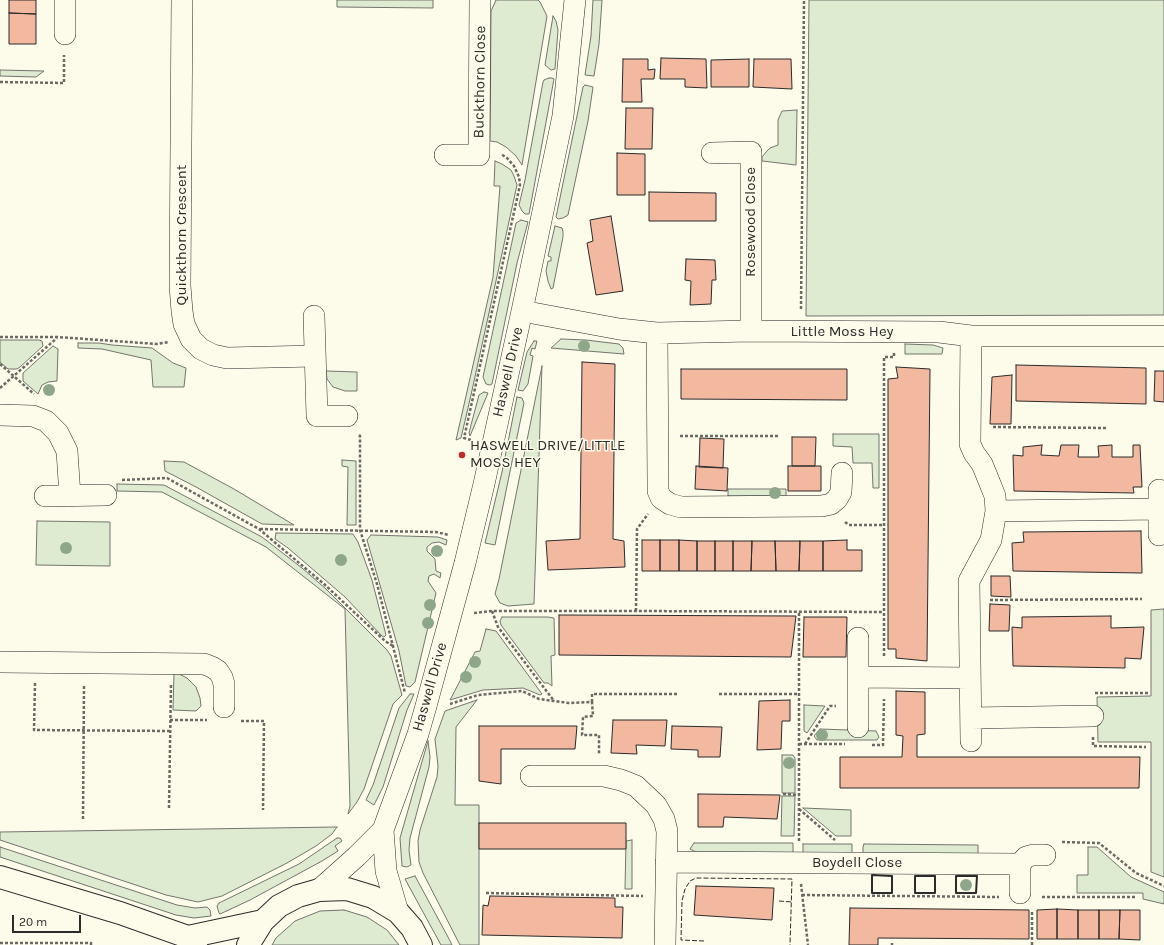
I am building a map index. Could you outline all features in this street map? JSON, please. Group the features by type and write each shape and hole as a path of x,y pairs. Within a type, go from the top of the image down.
{"street":[{"path":"65,0 65,34"},
{"name":"Quickthorn Crescent","path":"182,0 180,286 184,324 191,338 201,349 213,355 227,358 315,356"},
{"name":"Buckthorn Close","path":"445,155 479,155 480,0"},
{"name":"Haswell Drive","path":"398,912 386,871 383,830 418,734 472,534 522,311 563,116 575,0"},
{"name":"Rosewood Close","path":"712,153 751,152 750,331"},
{"name":"Little Moss Hey","path":"522,311 619,329 657,333 800,331 940,332 970,336 1164,336"},
{"path":"314,316 317,416 347,416"},
{"path":"657,333 658,491 661,498 670,504 681,507 822,506 831,504 841,492 842,473"},
{"path":"970,336 970,444 990,481 995,496 996,510 991,540 969,581 971,741"},
{"path":"0,416 33,416 46,421 58,433 67,451 70,496"},
{"path":"45,496 106,496"},
{"path":"996,510 1160,499 1159,535"},
{"path":"858,638 859,739"},
{"path":"0,662 204,664 218,671 222,677 224,684 224,714"},
{"path":"858,677 970,678"},
{"path":"971,718 1092,716"},
{"path":"531,776 604,776 621,780 636,786 656,805 664,819 667,831 665,945"},
{"name":"Haswell Drive","path":"319,890 383,830"},
{"name":"Boydell Close","path":"666,862 1020,864 1026,858 1033,855 1045,855"},
{"path":"1020,864 1024,896"},
{"path":"0,876 120,913 192,941 263,921"},
{"path":"248,945 263,921 279,906 298,896 319,890 347,889 374,897 398,912 412,928 421,945"}],"path":[{"path":"800,331 804,0"},
{"path":"0,82 64,83 65,34"},
{"path":"479,150 498,152 507,158 514,166 519,177 520,185 464,438 492,444"},
{"path":"799,744 859,739 883,745 884,357 894,357 894,332"},
{"path":"0,337 57,337 157,344 191,338"},
{"path":"0,388 57,337"},
{"path":"0,364 35,395 33,416"},
{"path":"347,416 360,436 360,530 377,584 406,696"},
{"path":"970,427 1108,428"},
{"path":"657,436 778,436"},
{"path":"106,496 112,480 167,478 259,529 324,584 385,641 393,646"},
{"path":"636,611 637,529 661,498"},
{"path":"822,506 849,525 883,525"},
{"path":"259,529 436,532 450,535 452,538"},
{"path":"969,601 1142,599"},
{"path":"450,615 492,611 884,612"},
{"path":"492,611 498,627 554,701"},
{"path":"799,612 798,863 808,945"},
{"path":"35,663 34,730 170,731"},
{"path":"83,819 84,663"},
{"path":"169,808 172,664"},
{"path":"426,706 441,707 478,695 522,691 539,699 569,703 592,702"},
{"path":"599,776 598,735 582,735 583,716 593,716 592,694 678,694"},
{"path":"719,694 799,694"},
{"path":"805,744 830,706 858,706"},
{"path":"170,720 224,714 264,721 263,810"},
{"path":"782,794 799,795"},
{"path":"799,808 835,840"},
{"path":"1045,855 1058,842 1099,843 1136,873 1164,886"},
{"path":"486,892 666,896"},
{"path":"802,895 1137,897"},
{"path":"1024,896 1032,945"},
{"path":"0,943 91,943 91,945"}],"green space":[{"path":"337,0 433,0 433,8 337,7"},
{"path":"496,0 538,0 547,16 522,165 516,156 506,147 497,142 490,141 491,11"},
{"path":"593,0 602,0 599,44 594,76 585,75 591,36"},
{"path":"809,0 1164,0 1164,315 806,316"},
{"path":"553,16 558,30 555,69 551,70 545,65"},
{"path":"0,70 44,71 36,77 0,76"},
{"path":"549,78 554,79 529,214 525,214 519,205 543,82"},
{"path":"585,85 593,87 588,121 568,215 558,219 556,217 583,87"},
{"path":"797,110 796,165 762,161 762,157 770,148 778,145 778,120 782,111"},
{"path":"495,161 511,170 517,185 461,438 456,440 493,277 500,186 494,186"},
{"path":"521,220 528,222 517,263 492,384 490,385 486,384 483,377 516,223"},
{"path":"555,226 562,228 563,237 553,288 551,289 546,271 548,261 551,261 551,257 548,256"},
{"path":"561,339 619,344 623,348 624,354 551,348"},
{"path":"0,340 39,340 42,341 43,346 17,369 8,369 0,362"},
{"path":"534,341 537,341 535,349 532,348 530,355 533,356 528,384 523,391 518,390 527,352"},
{"path":"78,343 99,343 152,348 173,363 186,368 184,387 153,387 151,360 102,349 78,348"},
{"path":"905,344 933,345 943,348 942,354 905,354"},
{"path":"53,346 58,349 57,381 48,382 42,385 38,394 23,381 23,373"},
{"path":"542,366 534,604 508,606 500,603 495,594"},
{"path":"326,371 357,372 357,391 345,391 333,387 327,379"},
{"path":"484,392 488,393 470,436 469,433 479,395"},
{"path":"517,397 522,398 524,403 495,545 485,543 502,472"},
{"path":"833,434 879,434 879,488 873,488 872,463 853,463 852,447 833,446"},
{"path":"342,460 356,461 356,525 347,525 348,467 342,466"},
{"path":"164,461 184,462 234,489 294,525 262,524 165,471"},
{"path":"117,484 164,485 262,537 326,589 387,650 391,656 402,695 393,704 364,789 348,814 350,806 345,609 266,547 162,492 117,491"},
{"path":"728,489 786,489 786,496 728,496"},
{"path":"37,521 110,522 110,566 36,565"},
{"path":"276,533 353,534 358,542 372,580 386,635 384,637 382,636 345,597 288,548 275,539"},
{"path":"371,535 438,537 447,540 446,545 439,542 432,543 427,547 427,551 435,559 436,571 441,573 440,578 434,574 429,576 428,581 436,593 415,682 410,687 406,686 399,651 367,540"},
{"path":"1164,609 1164,877 1151,872 1151,742 1098,742 1097,697 1151,696 1151,610"},
{"path":"502,617 554,618 555,655 551,656 552,686 548,683 544,683 501,625 500,621"},
{"path":"486,629 496,631 542,694 540,695 523,688 483,690 450,700 475,652 480,651"},
{"path":"174,673 187,678 196,687 201,706 196,711 173,710"},
{"path":"410,694 414,694 407,710 383,787 374,805 366,800 373,785 399,708"},
{"path":"477,700 456,727 455,805 479,805 479,945 460,945 423,873 419,862 418,841 420,830 437,777 438,766 435,739 445,711"},
{"path":"804,705 825,706 807,733 804,731"},
{"path":"820,729 876,731 879,737 877,740 817,740 814,736"},
{"path":"428,741 430,757 429,767 410,838 409,850 411,865 407,867 402,866 400,838"},
{"path":"782,755 793,755 795,758 795,793 782,793"},
{"path":"782,796 795,796 794,836 781,836"},
{"path":"803,808 851,810 851,836 836,836"},
{"path":"337,827 332,834 316,846 287,863 222,896 198,902 166,895 0,840 0,832"},
{"path":"337,838 340,838 342,841 335,846 338,851 250,900 220,914 219,913 217,906 219,903 299,864"},
{"path":"632,840 632,889 625,889 626,841"},
{"path":"694,843 793,843 793,853 696,852 690,849"},
{"path":"803,844 852,844 852,853 803,853"},
{"path":"864,844 978,845 978,853 863,853"},
{"path":"0,847 177,905 195,908 207,907 210,910 211,916 194,918 176,915 0,857"},
{"path":"1088,847 1097,847 1131,877 1164,892 1164,904 1143,899 1143,893 1077,893 1077,875 1088,875"},
{"path":"415,876 452,945 441,945 405,879"},
{"path":"344,910 367,917 387,930 399,945 272,945 276,938 295,921 320,911"}],"building":[{"path":"9,0 36,0 36,14 9,13"},
{"path":"9,13 36,14 36,44 9,44"},
{"path":"661,58 706,59 707,88 685,87 685,79 660,79"},
{"path":"623,59 648,59 648,70 655,69 654,79 641,79 642,102 622,102"},
{"path":"749,59 749,87 711,87 711,60"},
{"path":"754,59 791,59 792,89 753,87"},
{"path":"626,108 653,108 652,149 625,149"},
{"path":"617,153 645,154 645,195 617,195"},
{"path":"649,192 716,193 716,221 649,221"},
{"path":"611,216 623,291 596,295 587,243 593,241 590,220"},
{"path":"686,259 715,260 716,280 712,280 711,304 690,305 691,281 685,280"},
{"path":"582,362 615,364 613,539 624,541 625,567 548,570 546,541 580,539"},
{"path":"1016,365 1146,368 1146,404 1016,401"},
{"path":"896,367 930,369 927,661 896,658 896,649 888,649 888,379 898,378"},
{"path":"681,369 847,369 847,400 681,399"},
{"path":"1155,371 1164,371 1164,402 1154,401"},
{"path":"1012,375 1011,424 990,424 992,377"},
{"path":"792,437 816,437 815,466 792,466"},
{"path":"700,438 724,439 723,468 699,467"},
{"path":"1042,445 1041,455 1059,456 1061,445 1079,445 1078,457 1099,457 1098,446 1112,445 1112,457 1133,457 1133,445 1140,445 1142,487 1133,487 1134,493 1014,491 1013,455 1023,456 1023,447"},
{"path":"696,466 728,468 727,491 695,489"},
{"path":"788,466 821,466 821,491 788,491"},
{"path":"1141,531 1142,573 1013,571 1012,543 1024,542 1023,532"},
{"path":"642,540 660,540 660,571 642,571"},
{"path":"660,540 679,540 679,571 660,571"},
{"path":"679,540 697,541 697,571 679,571"},
{"path":"847,540 847,550 862,550 862,571 823,571 823,541"},
{"path":"697,541 715,541 715,571 697,571"},
{"path":"715,541 733,541 733,571 715,571"},
{"path":"733,541 752,541 751,571 733,571"},
{"path":"752,541 775,541 776,571 751,571"},
{"path":"775,541 800,541 799,571 776,571"},
{"path":"800,541 823,541 823,571 799,571"},
{"path":"991,576 1010,576 1011,597 991,596"},
{"path":"990,604 1010,605 1009,631 989,631"},
{"path":"559,615 796,616 791,657 559,655"},
{"path":"1111,616 1111,628 1144,627 1141,659 1125,658 1125,668 1013,666 1012,627 1022,628 1022,617"},
{"path":"804,617 847,617 846,657 803,657"},
{"path":"896,691 925,692 925,734 917,735 917,757 1140,757 1139,788 840,788 840,757 902,757 903,736 896,735"},
{"path":"790,700 790,721 782,721 781,749 757,750 759,701"},
{"path":"613,720 667,720 665,746 636,745 637,754 611,753"},
{"path":"479,726 577,726 575,749 501,749 501,784 479,781"},
{"path":"672,726 722,727 720,757 698,757 698,750 671,749"},
{"path":"698,794 780,795 777,819 724,817 723,827 698,827"},
{"path":"479,823 626,823 626,849 479,849"},
{"path":"696,886 774,888 772,920 694,915"},
{"path":"490,896 615,898 615,907 623,907 622,938 482,935 483,905 488,906"},
{"path":"850,908 1029,910 1029,939 878,938 878,945 849,945"},
{"path":"1057,909 1057,939 1037,939 1037,910"},
{"path":"1057,909 1078,910 1078,939 1057,939"},
{"path":"1078,910 1099,910 1099,939 1078,939"},
{"path":"1099,910 1120,910 1119,939 1099,939"},
{"path":"1120,910 1140,910 1140,940 1119,939"}],"fence":[{"path":"704,941 681,940 682,901 685,889 690,881 696,878 792,879 790,945"},
{"path":"779,901 792,902"}],"wall":[{"path":"872,875 892,876 892,893 872,893 872,875"},
{"path":"915,876 935,876 935,893 915,893 915,876"},
{"path":"956,876 977,876 976,893 956,893 956,876"}],"place":[{"name":"HASWELL DRIVE/LITTLE MOSS HEY","path":"462,455"}]}
